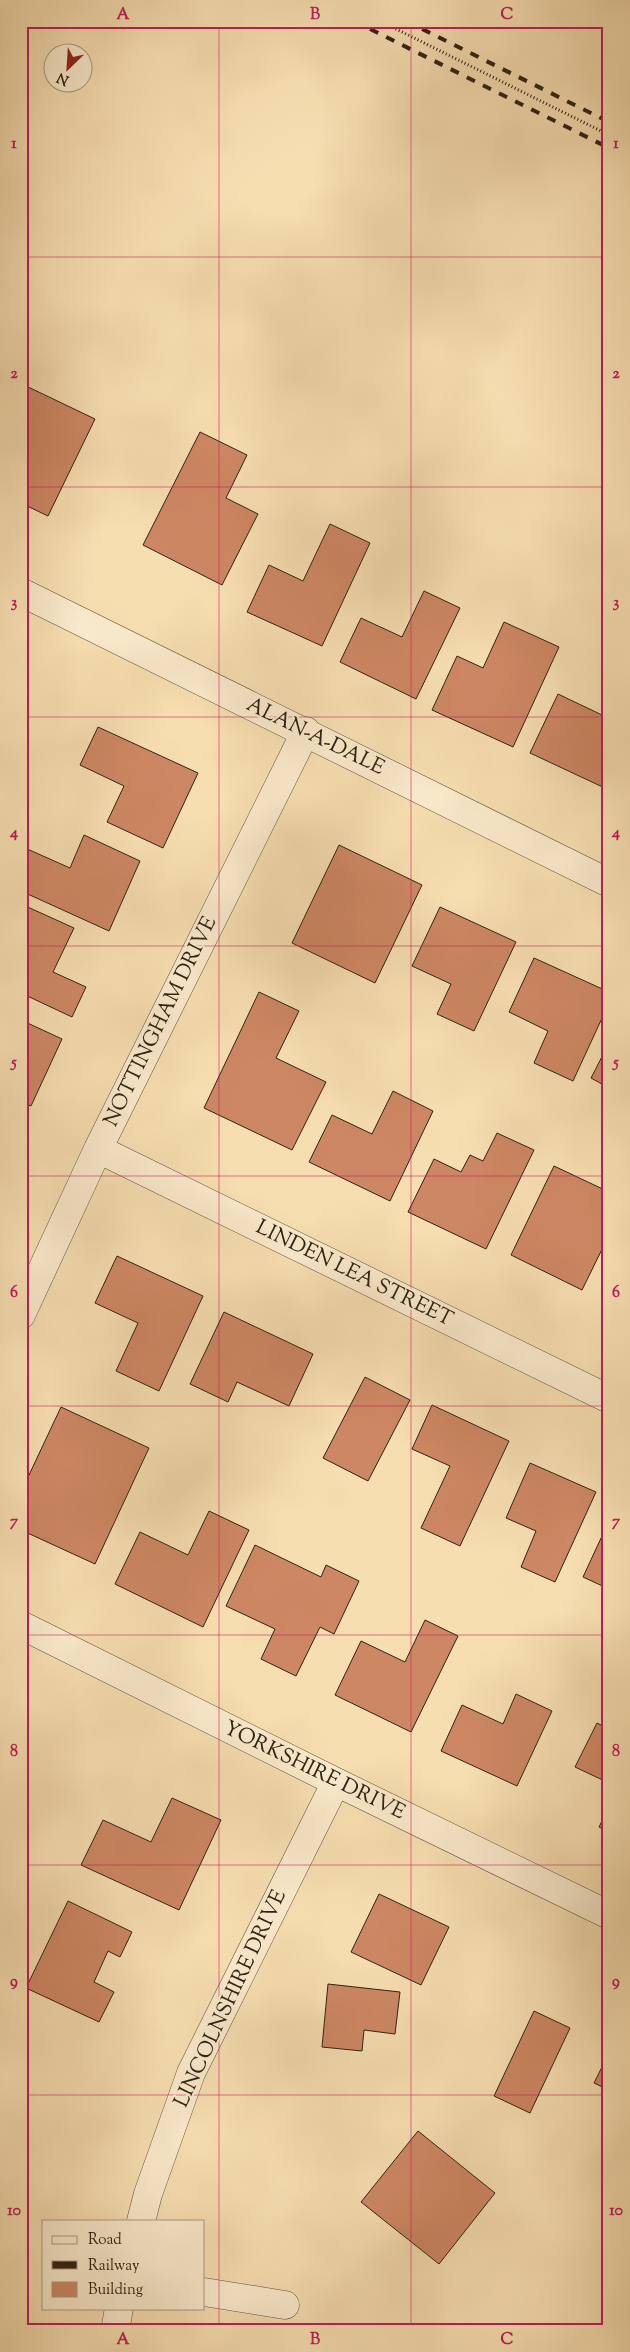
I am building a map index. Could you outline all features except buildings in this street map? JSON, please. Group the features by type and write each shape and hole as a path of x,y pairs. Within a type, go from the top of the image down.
{"street":[{"name":"ALAN-A-DALE","path":"21,592 306,731 609,883"},
{"name":"NOTTINGHAM DRIVE","path":"21,1315 98,1148 306,731"},
{"name":"LINDEN LEA STREET","path":"98,1148 609,1399"},
{"name":"YORKSHIRE DRIVE","path":"21,1624 336,1782 609,1915"},
{"name":"LINCOLNSHIRE DRIVE","path":"141,2220 148,2194 191,2073 336,1782"},
{"path":"205,2292 285,2305"},
{"path":"115,2331 119,2310"}],"path":[{"path":"380,21 609,135"}],"railway":[{"path":"354,21 609,148"},
{"path":"406,21 609,122"}]}
